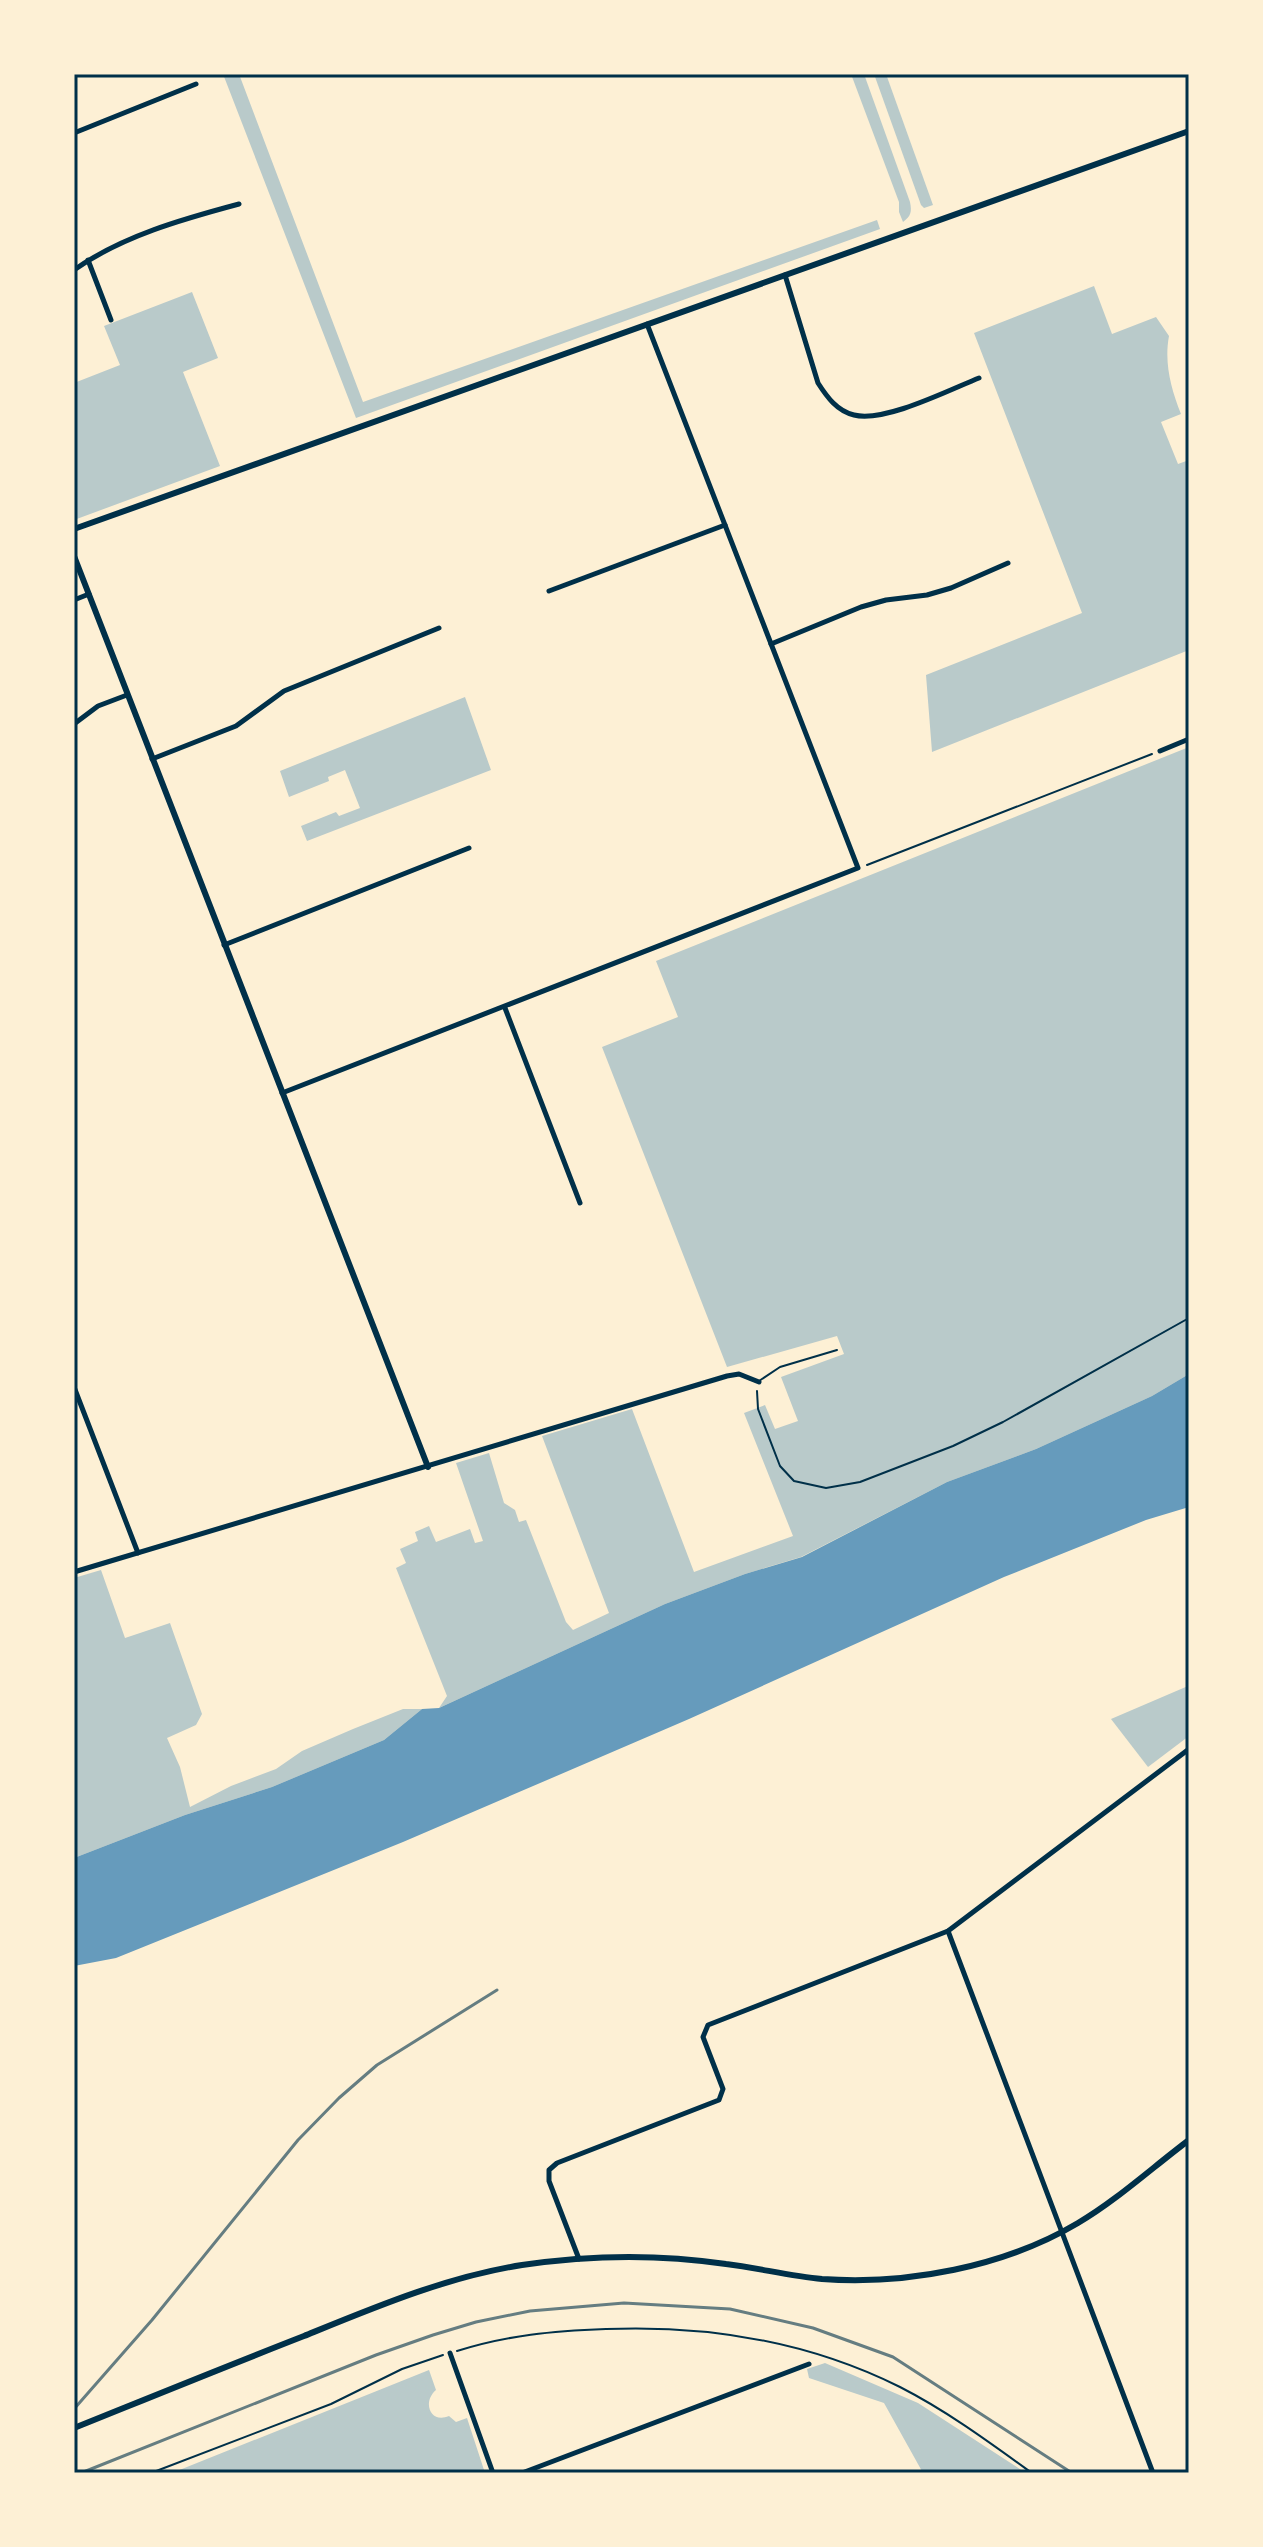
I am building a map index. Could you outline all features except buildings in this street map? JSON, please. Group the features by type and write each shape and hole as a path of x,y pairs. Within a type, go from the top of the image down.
{"street":[{"path":"74,133 196,84"},
{"path":"74,529 1189,131"},
{"path":"74,270 88,260 157,229 239,204"},
{"path":"88,260 111,320"},
{"path":"785,275 818,383 828,399 853,415 879,415 894,411 979,378"},
{"path":"282,1093 858,868 647,324"},
{"path":"549,591 725,525"},
{"path":"74,556 428,1467"},
{"path":"771,644 861,607 951,588 1008,563"},
{"path":"74,600 89,594"},
{"path":"152,759 236,726 284,691 439,628"},
{"path":"74,724 98,706 127,695"},
{"path":"1160,751 1189,739"},
{"path":"224,945 469,848"},
{"path":"505,1008 580,1203"},
{"path":"74,1572 727,1376 739,1374 759,1382"},
{"path":"74,1387 138,1553"},
{"path":"579,2259 549,2181 549,2170 557,2163 712,2104 722,2095 722,2086 704,2040 704,2031 715,2021 948,1931 1189,1749"},
{"path":"948,1931 1153,2473"},
{"path":"74,2428 409,2294 497,2270 579,2259 628,2257 727,2264 819,2278 887,2280 969,2266 1063,2231 1087,2217 1189,2140"},
{"path":"450,2353 493,2473"},
{"path":"522,2473 809,2364"}],"lane":[{"path":"759,1382 780,1367 837,1350"}],"path":[{"path":"858,868 1160,751"},
{"path":"759,1382 757,1406 780,1466 794,1481 826,1488 860,1482 953,1446 1003,1422 1189,1318"},
{"path":"151,2473 331,2404 402,2369 505,2337 547,2331 677,2328 753,2338 827,2357 898,2386 954,2418 1032,2473"}],"shaded area":[{"path":"223,74 239,74 363,402 877,220 880,229 356,418"},
{"path":"851,74 864,74 910,202 910,214 903,222 899,202"},
{"path":"874,74 886,74 933,205 924,208 921,205"},
{"path":"1094,286 1112,334 1156,317 1169,336 1169,376 1181,414 1161,422 1178,464 1189,460 1189,650 932,752 926,675 1082,613 974,333"},
{"path":"192,292 218,358 183,372 220,466 74,520 74,383 120,365 104,326"},
{"path":"465,697 491,770 307,841 301,826 336,812 339,816 360,808 345,770 328,777 329,781 289,797 280,771"},
{"path":"1189,747 1189,1374 1152,1396 1036,1449 947,1482 801,1557 665,1604 439,1708 447,1696 396,1568 406,1563 400,1549 418,1541 415,1532 429,1526 436,1542 470,1529 475,1543 483,1541 456,1463 489,1453 504,1503 515,1510 519,1522 526,1520 566,1622 573,1630 609,1613 542,1436 632,1409 694,1572 793,1536 744,1413 765,1405 775,1429 798,1421 781,1377 844,1354 837,1336 727,1367 602,1047 678,1017 656,961"},
{"path":"101,1570 125,1638 170,1623 202,1714 196,1725 167,1738 180,1767 190,1807 231,1786 276,1769 302,1751 353,1729 403,1709 422,1709 384,1740 272,1787 185,1815 74,1858 74,1578"},
{"path":"1188,1686 1189,1736 1148,1767 1111,1719"},
{"path":"825,2363 918,2403 1026,2473 923,2473 884,2403 809,2378 807,2369"},
{"path":"429,2370 436,2390 429,2400 430,2410 437,2417 449,2416 456,2422 467,2418 485,2473 172,2473"}],"water":[{"path":"1189,1374 1189,1507 1146,1520 1004,1577 689,1719 403,1842 116,1958 74,1966 74,1858 185,1815 272,1787 384,1740 422,1709 439,1708 665,1604 745,1574 802,1557 947,1482 1036,1449 1152,1396"}],"railway":[{"path":"74,2409 152,2320 298,2140 339,2098 377,2065 497,1990"},
{"path":"81,2473 433,2335 530,2311 624,2303 730,2309 813,2328 893,2357 1072,2473"}]}
